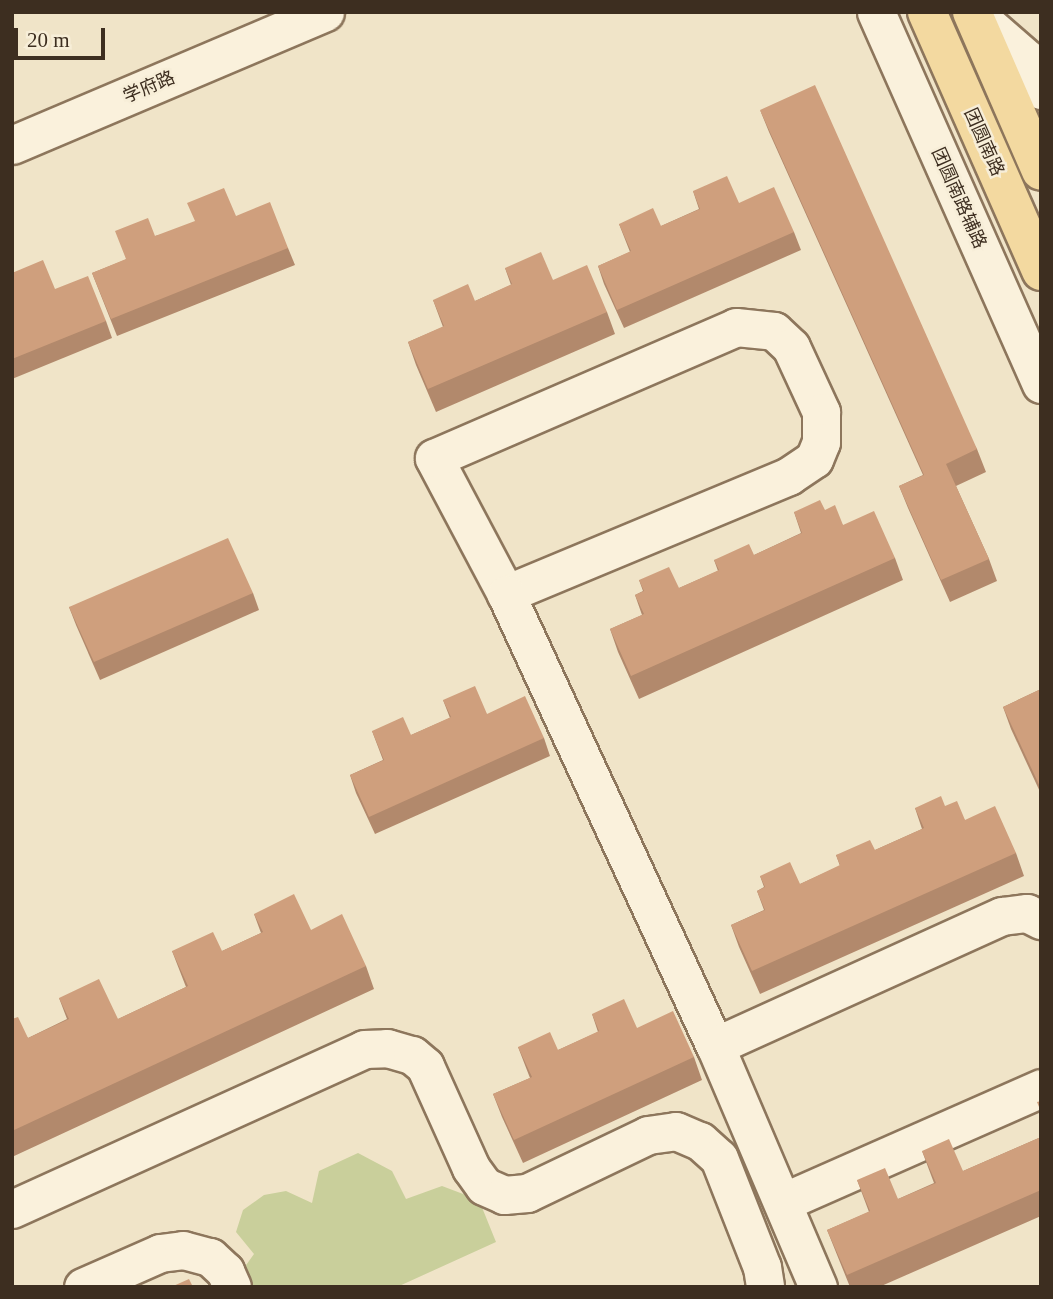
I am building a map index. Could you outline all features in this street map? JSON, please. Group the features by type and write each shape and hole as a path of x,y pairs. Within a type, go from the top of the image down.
{"main road":[{"name":"团圆南路","path":"927,12 1041,271"},
{"path":"972,12 1041,171"}],"street":[{"name":"学府路","path":"12,145 325,12"},
{"name":"团圆南路辅路","path":"876,12 1041,384"},
{"path":"972,12 1027,59 1041,90"},
{"path":"506,594 789,476 814,459 821,442 821,412 791,348 774,331 736,327 435,458 506,594 715,1046 818,1287"},
{"path":"715,1046 1002,916 1027,913 1041,920"},
{"path":"12,1209 364,1049 387,1048 412,1055 425,1066 471,1168 484,1185 504,1195 527,1193 648,1135 676,1131 700,1141 719,1158 762,1268 765,1287"},
{"path":"783,1202 1041,1088"},
{"path":"83,1287 160,1253 183,1250 210,1257 225,1271 232,1287"}],"green space":[{"path":"358,1153 392,1171 406,1199 442,1186 479,1200 496,1242 397,1287 244,1287 239,1275 254,1254 236,1232 243,1210 264,1195 286,1191 312,1203 319,1171"}],"building":[{"path":"815,85 977,449 946,464 989,559 941,580 899,486 924,475 760,110"},
{"path":"727,176 739,203 774,187 794,232 617,310 598,266 631,251 619,224 653,208 661,226 700,209 693,191"},
{"path":"224,188 236,216 270,202 288,248 111,319 92,273 126,259 115,231 148,218 155,236 195,221 187,203"},
{"path":"541,252 553,280 587,265 607,312 428,389 408,342 444,326 433,300 468,284 475,301 512,284 505,268"},
{"path":"43,260 55,289 88,276 106,321 12,359 12,273"},
{"path":"820,500 825,510 835,505 843,525 874,511 895,558 631,676 610,629 644,614 635,595 644,591 639,580 669,567 679,588 719,570 714,560 749,544 754,555 802,533 794,512"},
{"path":"228,538 253,593 94,662 69,607"},
{"path":"475,686 487,714 525,696 544,738 369,817 350,775 384,760 372,731 403,717 411,735 451,717 443,700"},
{"path":"1041,689 1041,789 1003,707"},
{"path":"941,796 945,806 957,801 965,820 995,806 1016,853 752,971 731,925 765,910 757,891 765,887 760,876 790,862 800,884 840,865 836,855 870,840 875,850 924,828 915,808"},
{"path":"294,894 311,930 342,914 366,966 12,1131 12,1019 18,1017 28,1038 69,1019 59,998 99,979 118,1019 188,986 172,951 213,932 222,951 263,932 254,914"},
{"path":"624,999 637,1028 673,1011 694,1057 514,1140 493,1094 532,1077 518,1047 550,1032 558,1050 599,1031 592,1014"},
{"path":"1041,1137 1041,1190 847,1275 827,1230 870,1211 857,1180 885,1168 898,1199 936,1183 922,1151 949,1139 963,1171"},
{"path":"189,1279 193,1287 171,1287"}]}
